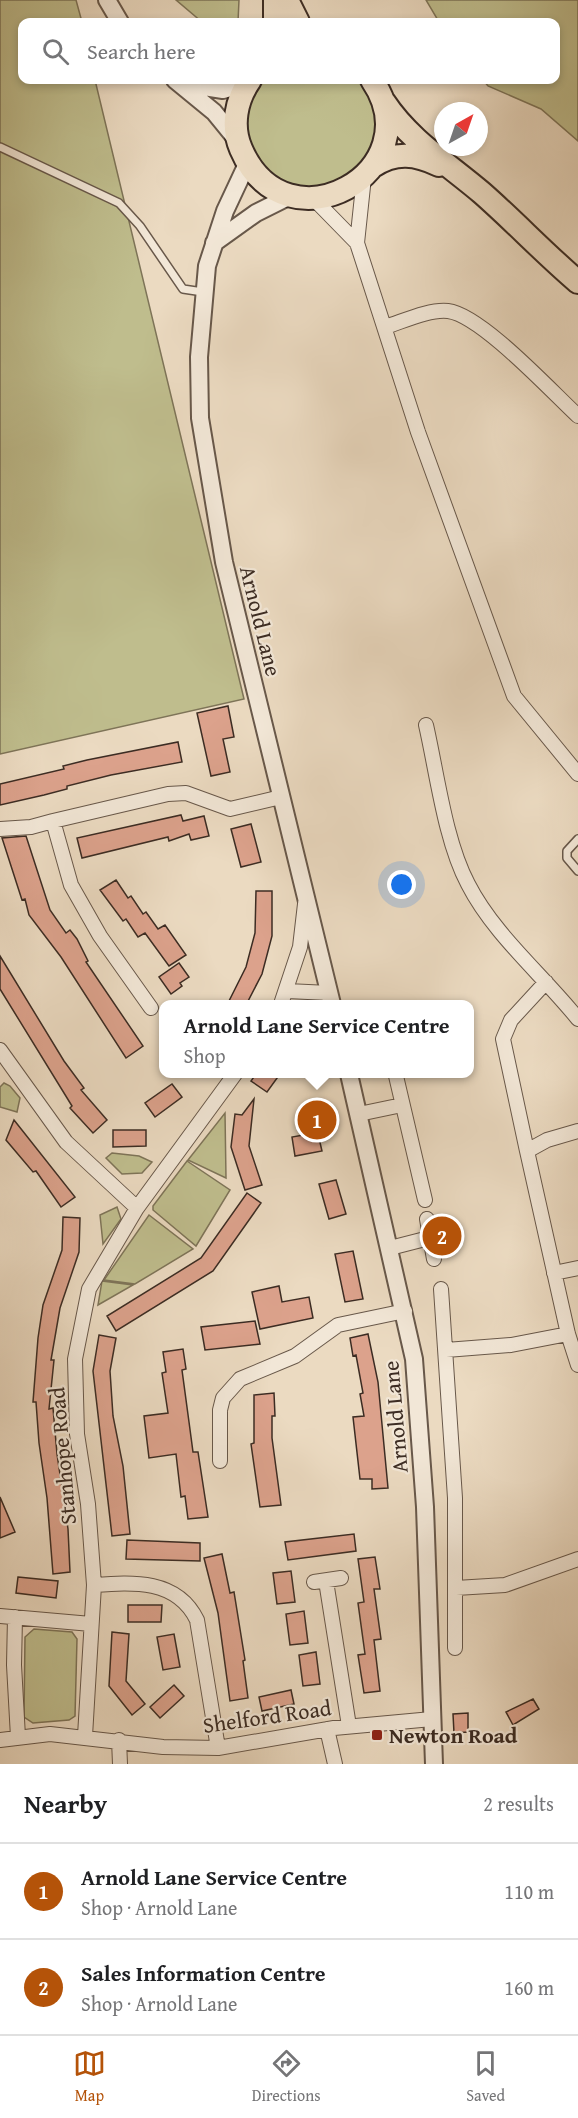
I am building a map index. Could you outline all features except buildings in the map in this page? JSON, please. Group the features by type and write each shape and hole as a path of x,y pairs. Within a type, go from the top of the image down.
{"main road":[{"path":"275,0 275,18"},
{"path":"287,0 296,18"},
{"path":"247,84 236,113 237,141 247,164 269,186 290,196 314,199 341,192 386,158 408,154 460,175"},
{"path":"368,172 385,137 386,118 376,88"},
{"path":"376,88 398,123 460,175 578,282"}],"street":[{"path":"107,0 118,18"},
{"path":"181,84 214,112 237,141"},
{"path":"192,84 223,90 240,84"},
{"name":"Arnold Lane","path":"247,164 214,243 203,292 199,357 200,418 210,490 224,562 331,999"},
{"path":"368,172 357,243 363,268 385,327 418,432 513,696 578,774"},
{"path":"214,243 256,213 290,196"},
{"path":"314,199 357,243"},
{"path":"385,327 440,311 459,314 495,340 578,416"},
{"path":"426,725 454,848 467,883 503,933 578,1019"},
{"path":"0,829 53,821 168,794 186,793 231,808 281,797"},
{"path":"53,821 71,885 100,936 151,1008"},
{"path":"306,898 300,947 284,998 331,999"},
{"path":"546,981 511,1020 503,1039 554,1274 578,1365"},
{"path":"0,1050 6,1071 66,1142 137,1208"},
{"name":"Stanhope Road","path":"85,1736 94,1585 88,1504 77,1434 75,1359 89,1289 137,1208 232,1078"},
{"name":"Arnold Lane","path":"350,1078 405,1311 414,1359 425,1507 435,1764"},
{"path":"396,1078 425,1200"},
{"path":"359,1114 402,1105"},
{"path":"527,1151 547,1140 578,1131"},
{"path":"427,1219 434,1259"},
{"path":"390,1248 429,1238"},
{"path":"554,1274 578,1268"},
{"path":"441,1289 455,1498 455,1648"},
{"path":"220,1461 220,1410 230,1388 240,1379 295,1356 338,1325 405,1311"},
{"path":"446,1350 511,1345 568,1334"},
{"path":"456,1588 505,1585 578,1559"},
{"path":"341,1578 320,1582 350,1726"},
{"path":"94,1585 157,1586 172,1592 191,1609 197,1620 218,1748"},
{"path":"0,1616 91,1624"},
{"path":"15,1617 14,1665 18,1737"},
{"name":"Shelford Road","path":"0,1740 50,1734 85,1736 163,1747 218,1748 327,1729 432,1719"},
{"path":"327,1729 335,1764"},
{"path":"119,1740 120,1764"}],"lane":[{"path":"0,147 119,203 140,226 183,289 203,292"},
{"path":"578,838 567,851 567,858 578,871"}],"shaded area":[{"path":"0,0 76,0 81,18 18,18 18,84 96,84 244,699 0,754"},
{"path":"176,0 239,0 238,18 197,18"},
{"path":"426,0 578,0 578,141 541,109 486,84 560,84 560,18 437,18"},
{"path":"259,84 362,84 369,94 376,118 372,144 366,157 356,169 329,185 314,189 284,184 262,164 250,141 246,116 248,103"},
{"path":"4,1083 10,1086 20,1098 17,1112 0,1107 0,1087"},
{"path":"225,1113 226,1178 188,1160"},
{"path":"112,1153 139,1156 152,1162 142,1173 122,1174 106,1158"},
{"path":"187,1161 230,1190 196,1246 153,1210 153,1206"},
{"path":"117,1207 121,1219 103,1244 100,1215"},
{"path":"149,1215 193,1249 135,1284 104,1280"},
{"path":"102,1281 133,1285 98,1305"},
{"path":"34,1629 72,1632 77,1639 75,1716 69,1720 33,1723 24,1717 25,1637"}],"place":[{"name":"Arnold Lane Service Centre","path":"317,1120"},
{"name":"Sales Information Centre","path":"442,1236"},
{"name":"Newton Road","path":"377,1735"}]}
